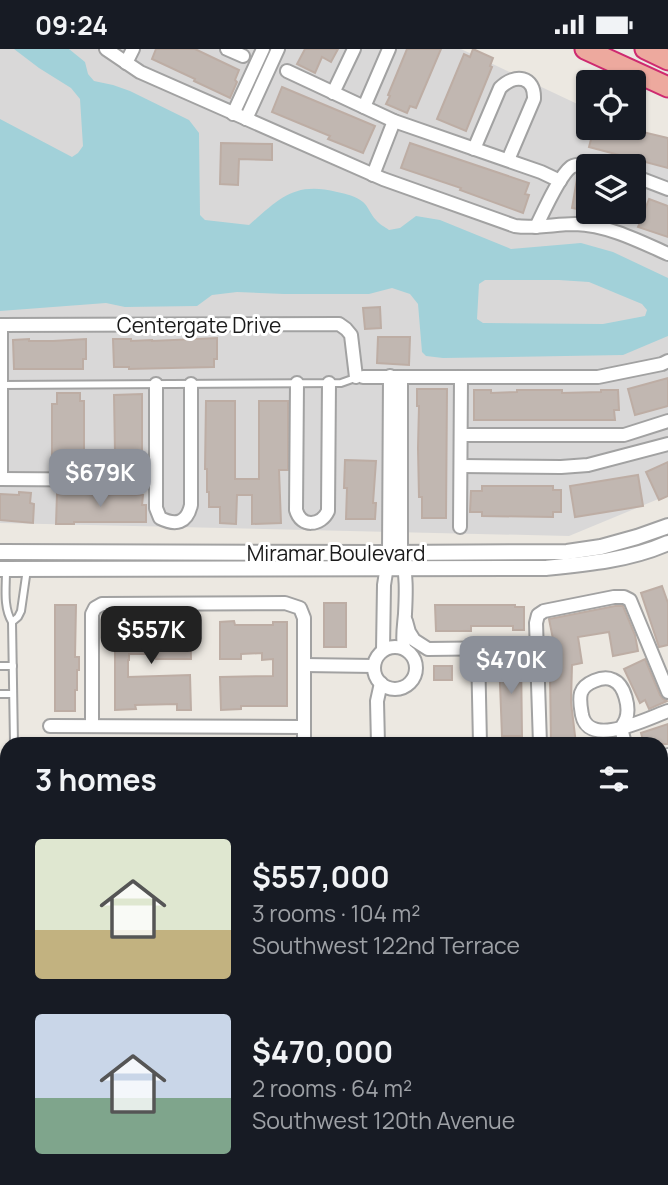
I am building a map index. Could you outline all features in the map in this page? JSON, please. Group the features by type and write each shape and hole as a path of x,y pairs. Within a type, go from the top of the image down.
{"highway":[{"path":"585,49 668,87"},
{"path":"645,49 668,60"}],"street":[{"path":"107,49 140,72 373,175 515,226 576,224 622,234 668,254"},
{"path":"126,63 133,49"},
{"path":"227,49 243,56"},
{"path":"239,117 263,49"},
{"path":"239,117 278,49"},
{"path":"333,93 354,49"},
{"path":"364,107 389,49"},
{"path":"287,71 394,121 560,181"},
{"path":"474,149 500,87 515,78 523,80 535,91 534,99 508,160"},
{"path":"373,175 394,121"},
{"path":"536,227 560,181 570,168 576,165"},
{"path":"646,181 668,189"},
{"name":"Centergate Drive","path":"156,480 0,479 0,325 339,324 351,335 360,377"},
{"path":"360,377 598,377 668,361"},
{"path":"383,650 384,586 387,568 395,553 395,376"},
{"path":"460,527 461,377"},
{"path":"297,383 296,510 303,521 310,523 326,517 328,511 329,383"},
{"path":"156,384 156,508 160,518 174,524 181,521 191,505 191,384"},
{"path":"461,435 624,435 668,421"},
{"path":"636,431 642,452"},
{"path":"461,466 588,465 668,444"},
{"path":"663,528 667,548"},
{"name":"Miramar Boulevard","path":"0,552 567,552 601,547 663,528"},
{"name":"Miramar Boulevard","path":"13,569 545,568 601,562 667,548"},
{"path":"395,553 405,569 402,639 404,648"},
{"path":"540,737 536,623 538,615 544,611 624,597 630,600 668,692"},
{"path":"92,726 92,614 95,607 102,604 285,604 300,608 304,618 303,737"},
{"path":"405,614 409,632 414,640 428,649"},
{"path":"397,646 404,648 414,657 415,676 406,686 393,689 380,683 376,678 374,666 383,650 397,646"},
{"path":"414,657 428,649 520,648"},
{"path":"478,649 480,737"},
{"path":"304,665 374,666"},
{"path":"623,737 621,728 628,706 619,685 609,679 587,684 580,698 583,719 587,726 598,732 621,728 668,711"},
{"path":"378,737 377,701 380,683"},
{"path":"50,726 304,727"}],"lane":[{"path":"243,56 257,62"},
{"path":"271,63 287,71"},
{"path":"1,385 329,383 346,382 360,377"},
{"path":"14,737 12,622 6,606 13,569 20,552"},
{"path":"12,622 21,611 24,581 13,569"},
{"path":"0,666 13,666"},
{"path":"0,694 13,694"}],"shaded area":[{"path":"0,49 461,49 576,103 576,140 646,140 646,136 668,146 668,495 569,536 0,523"}],"water":[{"path":"14,49 69,49 85,62 88,74 94,81 130,91 189,120 199,133 200,215 205,220 249,225 288,195 309,189 322,189 347,194 360,200 377,221 389,230 400,228 416,216 440,220 511,249 581,243 613,252 668,278 668,336 623,355 426,356 422,352 418,304 410,294 392,288 369,294 237,292 212,295 197,306 125,307 106,303 0,311 0,119 72,157 83,146 80,99 71,88","holes":["485,280 589,282 642,304 647,310 645,316 603,324 483,323 477,319 479,284"]}],"building":[{"path":"156,49 195,49 239,70 230,98 152,59"},
{"path":"305,49 338,49 331,62 322,57 315,73 297,64"},
{"path":"407,49 441,49 416,108 410,106 407,113 386,104"},
{"path":"473,49 493,58 492,67 466,131 437,119 464,54 470,57"},
{"path":"282,87 375,126 363,153 272,112"},
{"path":"646,133 668,138 668,168 646,162 646,154 615,154 589,147 591,140 646,140"},
{"path":"221,143 272,144 272,160 239,159 238,185 220,184"},
{"path":"410,143 529,183 525,194 529,195 523,213 401,168"},
{"path":"576,185 576,209 572,208"},
{"path":"649,199 668,206 668,237 638,227 640,224 646,224"},
{"path":"380,307 381,328 365,329 363,308"},
{"path":"378,337 410,337 409,365 377,363"},
{"path":"217,338 217,359 214,359 214,367 114,367 113,339 152,341"},
{"path":"86,339 83,369 14,369 13,340"},
{"path":"668,378 668,406 635,415 628,389"},
{"path":"417,389 447,389 446,518 422,518 422,497 419,497"},
{"path":"474,390 491,390 491,393 562,390 562,393 618,390 619,410 614,410 615,420 474,420"},
{"path":"57,393 80,393 80,401 84,401 84,462 80,462 80,470 57,470 57,462 52,462 52,404 57,404"},
{"path":"142,394 142,467 113,468 114,395"},
{"path":"206,401 235,401 235,479 259,479 259,401 288,401 288,470 279,470 281,523 252,524 252,495 237,495 236,524 220,523 220,507 209,507 205,469"},
{"path":"345,460 376,461 373,503 376,503 375,519 346,519"},
{"path":"668,462 668,496 659,500 646,472"},
{"path":"638,475 643,506 575,517 570,486"},
{"path":"482,486 553,486 553,490 561,490 561,512 553,512 553,517 482,516 482,512 470,512 471,491 482,491"},
{"path":"19,492 31,493 30,503 34,504 33,523 0,520 0,494 19,495"},
{"path":"57,494 143,495 146,522 56,524"},
{"path":"662,586 668,603 668,645 659,647 641,593"},
{"path":"324,603 346,603 346,647 324,647"},
{"path":"55,605 76,605 75,657 79,657 79,670 75,711 55,711"},
{"path":"435,605 524,607 524,630 513,630 513,626 471,626 471,631 436,631"},
{"path":"623,606 635,635 638,651 613,656 609,632 578,637 582,663 572,665 571,702 575,737 551,737 550,674 560,674 549,619"},
{"path":"115,621 129,621 129,625 145,627 178,627 178,621 190,621 191,659 156,659 156,654 129,654 128,677 190,675 191,710 177,710 177,704 135,705 136,709 115,710"},
{"path":"234,621 235,625 273,625 273,622 287,622 287,706 241,706 241,709 221,710 220,677 273,676 273,659 262,660 262,653 241,654 241,659 220,659 220,622"},
{"path":"499,657 521,657 522,736 502,736"},
{"path":"645,659 660,695 667,701 649,709 645,700 640,703 624,669"},
{"path":"434,666 452,666 452,680 434,680"},
{"path":"668,724 668,737 642,737 641,733"}]}
